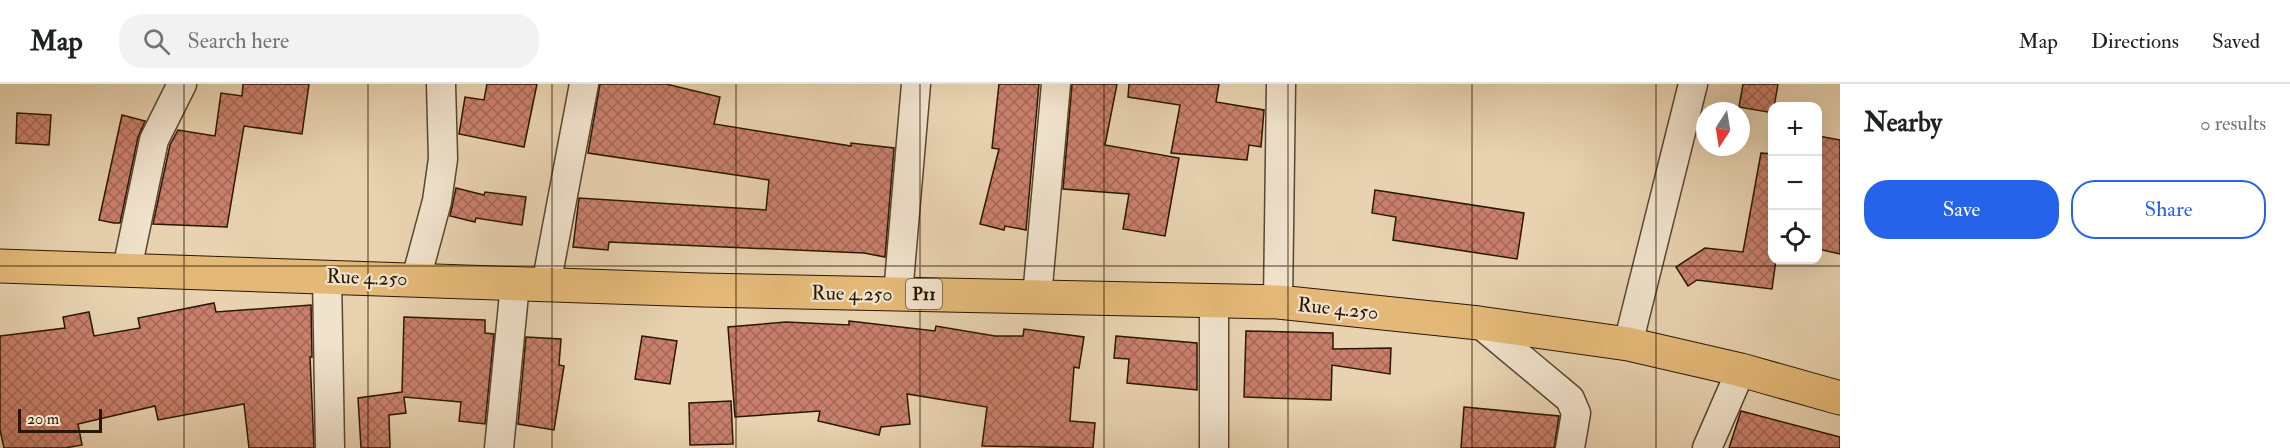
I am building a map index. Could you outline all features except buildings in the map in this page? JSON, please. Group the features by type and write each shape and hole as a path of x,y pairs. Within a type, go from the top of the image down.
{"main road":[{"name":"Rue 4.250","path":"0,266 530,284 1278,302 1479,323 1629,344 1741,370 1840,398"}],"street":[{"path":"127,269 154,140 182,84"},
{"path":"416,279 437,201 443,159 441,84"},
{"path":"499,448 530,284 584,84"},
{"path":"898,294 916,84"},
{"path":"1037,297 1056,84"},
{"path":"1278,302 1281,84"},
{"path":"1629,344 1693,84"},
{"path":"327,276 330,448"},
{"path":"1214,300 1214,448"},
{"path":"1479,323 1570,399 1576,413 1570,448"},
{"path":"1707,448 1741,370"}]}
